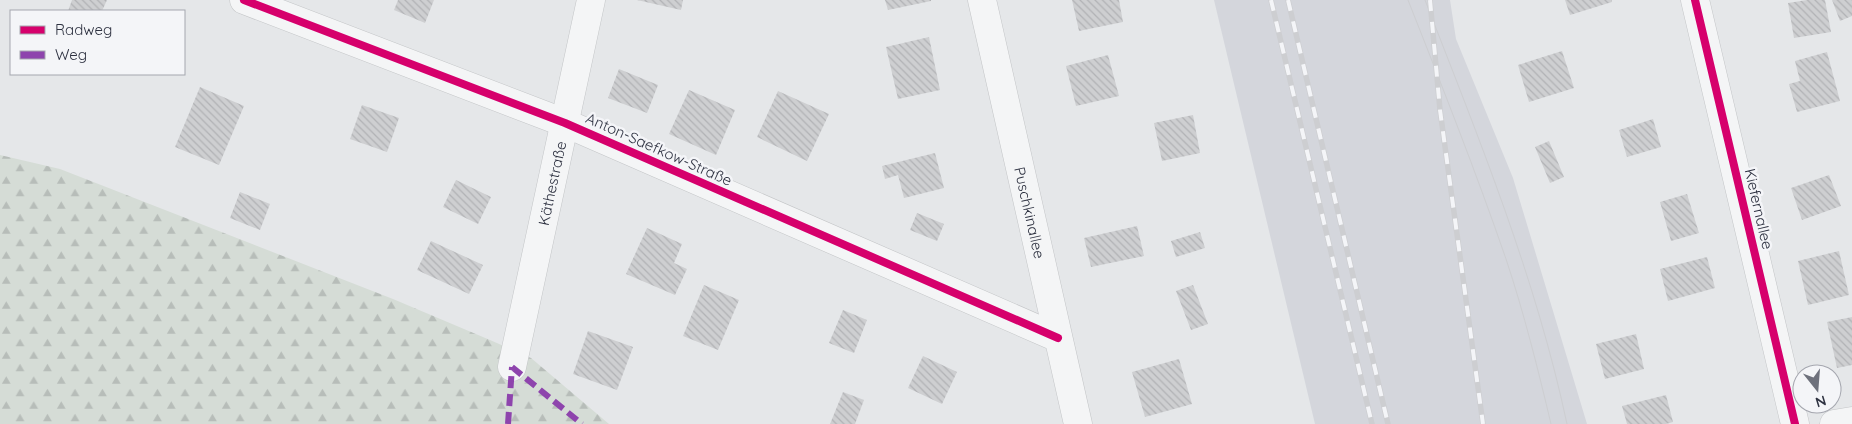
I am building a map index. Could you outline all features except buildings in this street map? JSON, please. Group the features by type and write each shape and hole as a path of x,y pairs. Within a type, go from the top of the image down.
{"street":[{"name":"Anton-Saefkow-Straße","path":"244,0 566,123 1058,338"},
{"name":"Käthestraße","path":"512,366 566,123 591,0"},
{"name":"Puschkinallee","path":"982,0 1078,424"},
{"name":"Kiefernallee","path":"1695,0 1796,424"},
{"path":"1834,424 1852,421"}],"shaded area":[{"path":"1214,0 1450,0 1456,39 1513,178 1587,424 1315,424"}],"green space":[{"path":"0,155 60,169 393,299 531,358 609,424 0,424"}],"tram line":[{"path":"1408,0 1471,161 1506,259 1519,300 1551,424"},
{"path":"1425,0 1505,209 1523,262 1554,370 1567,424"}],"railway":[{"path":"1271,0 1372,424"},
{"path":"1288,0 1388,424"},
{"path":"1430,0 1440,110 1483,424"}],"marked path":[{"path":"512,367 582,424"},
{"path":"508,424 512,367"}],"cycle path":[{"path":"244,0 565,123 1058,338"},
{"path":"1695,0 1795,424"}]}
